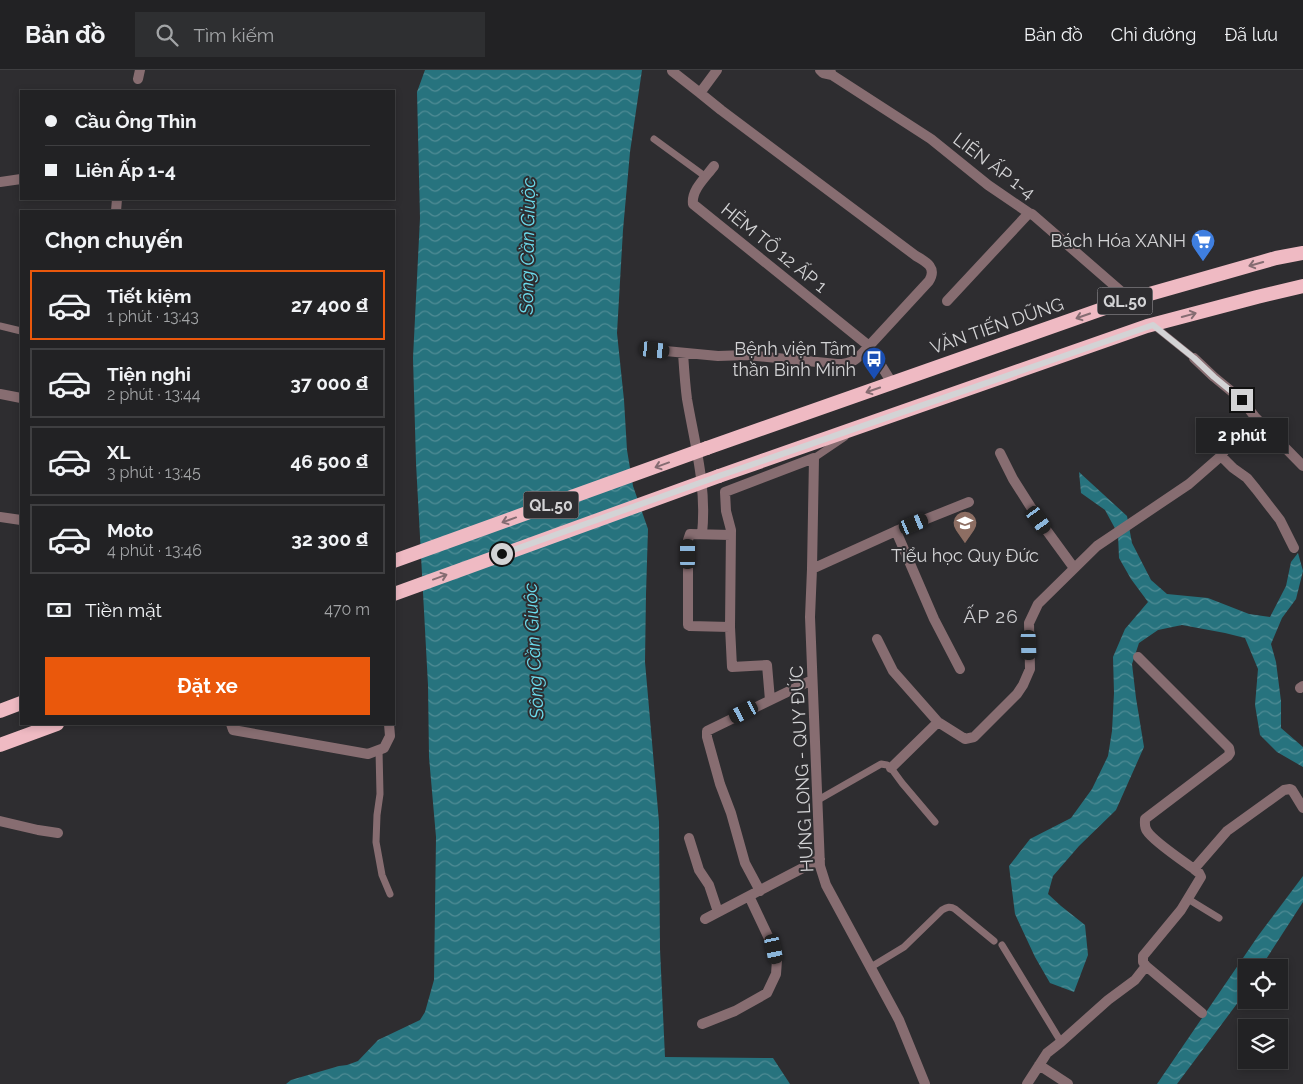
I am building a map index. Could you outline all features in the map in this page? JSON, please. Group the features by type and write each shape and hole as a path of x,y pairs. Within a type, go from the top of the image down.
{"highway":[{"name":"VĂN TIẾN DŨNG","path":"395,562 708,448 1131,300 1276,258 1303,253"},
{"name":"QL.50","path":"395,594 860,426 1153,325 1303,286"},
{"path":"0,711 20,703"},
{"path":"0,745 54,725"}],"street":[{"path":"700,93 717,70"},
{"name":"LIÊN ẤP 1-4","path":"820,70 823,73 831,72 930,139 988,185 1032,214 1131,300"},
{"path":"655,350 718,356 747,355 845,364 854,361 869,346 929,281 932,275 932,269 926,262 721,110 672,71"},
{"name":"HẺM TỔ 12 ẤP 1","path":"714,166 695,191 692,198 693,204 869,346"},
{"path":"0,182 20,179"},
{"path":"947,301 1028,213"},
{"path":"869,346 892,383"},
{"path":"683,353 687,397 701,469 704,504 702,534"},
{"path":"1194,358 1242,400 1254,417 1303,466"},
{"path":"0,394 20,398"},
{"path":"877,639 893,671 938,722 965,739 974,737 1017,694 1023,685 1030,669 1030,623 1038,604 1097,546 1189,484 1221,456 1229,444 1254,417"},
{"path":"1000,454 1039,520 1074,568"},
{"path":"1221,456 1246,478 1280,520 1294,548"},
{"path":"770,700 767,665 732,667 730,627 731,530 726,511 725,492 814,458"},
{"name":"HƯNG LONG - QUY ĐỨC","path":"814,458 810,617 820,859 823,876 900,1020 925,1084"},
{"path":"812,569 896,531 969,502"},
{"path":"0,517 20,520"},
{"path":"896,531 934,619 960,669"},
{"path":"730,627 688,625 689,536 690,534 731,535"},
{"path":"1138,657 1229,748 1230,752 1228,756 1146,819 1145,826 1153,838 1199,873 1201,877 1181,910 1143,956 1143,962 1202,1013"},
{"path":"760,891 745,863 731,813 720,784 707,731 812,680"},
{"path":"891,768 938,722"},
{"path":"232,725 234,730 368,754 384,748 390,736 389,725"},
{"path":"1194,869 1227,831 1284,790 1292,790 1303,808"},
{"path":"0,820 58,833"},
{"path":"689,838 699,870 709,885 718,912"},
{"path":"705,919 820,859"},
{"path":"702,1024 736,1011 767,993 776,974 777,960 774,949 749,896"},
{"path":"1027,1084 1047,1053 1108,1000 1135,980 1146,966"},
{"path":"1039,1065 1068,1084"}],"lane":[{"path":"654,139 706,177"},
{"path":"1153,325 1194,358"},
{"path":"0,326 20,331"},
{"path":"814,458 860,426"},
{"path":"379,750 380,794 376,842 382,875 390,894"},
{"path":"818,800 881,764 887,765 935,822"},
{"path":"1188,899 1219,918"},
{"path":"871,967 904,947 947,907 955,909 994,941"},
{"path":"1002,946 1061,1042"}],"water":[{"name":"Sông Cần Giuộc","path":"425,70 642,70 630,152 617,333 627,450 633,486 648,529 645,662 659,822 660,949 665,1057 773,1058 790,1084 286,1084 291,1080 358,1061 378,1040 420,1020 425,1012 434,980 436,837 429,757 428,685 416,463 413,358 420,218 417,92"},
{"path":"1079,472 1127,516 1132,543 1151,580 1167,594 1208,598 1249,614 1270,617 1286,586 1291,562 1298,553 1303,571 1296,599 1282,618 1271,644 1276,662 1281,701 1281,728 1303,747 1303,767 1277,752 1260,735 1255,705 1258,669 1245,638 1182,625 1158,630 1139,643 1132,664 1144,747 1116,810 1079,846 1053,876 1048,894 1085,925 1088,955 1074,992 1050,983 1035,957 1015,914 1009,866 1030,839 1071,818 1092,789 1108,756 1112,731 1113,657 1125,629 1148,602 1131,579 1119,558 1118,534 1105,510 1081,493"},
{"path":"1303,876 1303,902 1266,959 1242,959"},
{"path":"1238,965 1238,1002 1177,1084 1157,1084"}],"place":[{"name":"Bách Hóa XANH","path":"1203,262"},
{"name":"Bệnh viện Tâm thần Bình Minh","path":"874,380"},
{"name":"Tiểu học Quy Đức","path":"965,544"}],"district":[{"name":"ẤP 26","path":"991,616"}],"route":[{"path":"502,554 719,476 1153,325 1242,400"}]}
